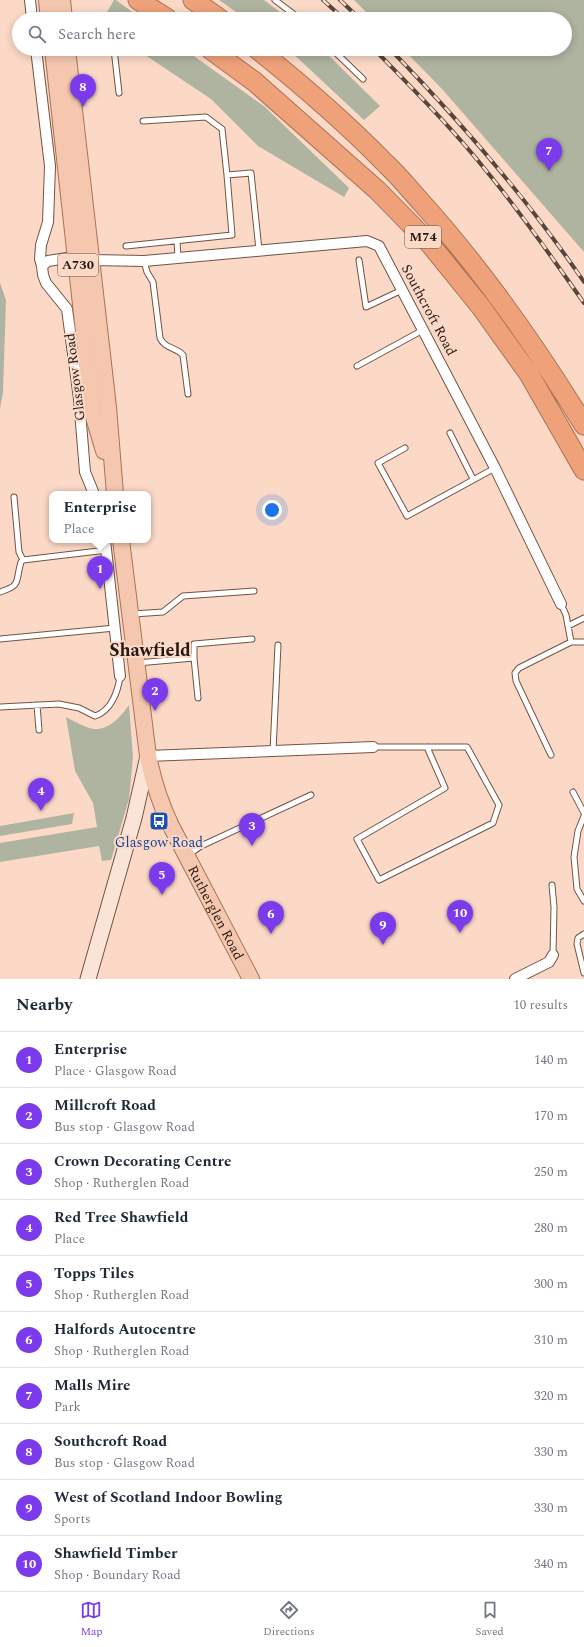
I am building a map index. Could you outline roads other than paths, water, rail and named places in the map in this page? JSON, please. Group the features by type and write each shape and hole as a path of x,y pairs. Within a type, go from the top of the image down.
{"highway":[{"path":"138,0 157,12"},
{"path":"193,0 210,12"},
{"name":"M74","path":"219,56 261,87 377,190 430,244 481,307 529,374 584,470"},
{"name":"M74","path":"265,56 329,110 387,164 455,240 498,296 550,369 584,425"}],"main road":[{"path":"47,0 49,12"},
{"path":"62,0 63,12"},
{"name":"Glasgow Road","path":"54,56 84,260"},
{"name":"Glasgow Road","path":"68,56 84,260 93,414 114,487"},
{"path":"121,543 148,756"},
{"name":"Rutherglen Road","path":"148,756 154,786 162,807 251,979"}],"street":[{"path":"30,0 31,12"},
{"name":"Glasgow Road","path":"37,56 50,166 48,222 41,245 40,259 46,283 67,309 79,399 85,472 93,491"},
{"name":"Southcroft Road","path":"84,260 144,261 367,241 379,246 495,468 561,604"},
{"path":"42,266 48,260 66,258 84,260"},
{"path":"106,545 116,627 120,676"},
{"path":"88,979 134,818 148,756 373,747"},
{"path":"515,979 549,962 553,955"}],"lane":[{"path":"275,0 291,12"},
{"path":"115,56 119,93"},
{"path":"339,56 363,79"},
{"path":"126,246 232,235 222,129 206,117 143,122"},
{"path":"227,176 250,173 259,250"},
{"path":"176,241 178,258"},
{"path":"359,260 366,307 402,290"},
{"path":"144,261 147,272 153,282 160,338 165,346 180,352 183,356 188,394"},
{"path":"357,366 423,330"},
{"path":"450,432 473,480"},
{"path":"405,448 378,463 407,516 495,468"},
{"path":"14,497 19,552 23,560"},
{"path":"23,560 106,545"},
{"path":"0,592 13,588 16,585 21,562 23,560"},
{"path":"130,614 163,612 183,596 254,591"},
{"path":"561,604 571,642"},
{"path":"568,626 584,618"},
{"path":"0,639 116,627"},
{"path":"198,698 194,644 252,639"},
{"path":"551,754 516,681 515,673 519,668 571,642 584,642"},
{"path":"273,751 278,645"},
{"path":"136,663 194,658"},
{"path":"0,706 59,704 79,708 95,716 102,713 109,707 119,688 120,676"},
{"path":"37,704 39,730"},
{"path":"373,747 427,747 467,748 499,806 493,823 379,880 357,839 445,788 427,747"},
{"path":"573,792 584,815 578,831 574,857 577,889 584,901"},
{"path":"187,856 202,846 311,795"},
{"path":"552,885 554,907 553,955"},
{"path":"584,934 578,938 577,944 584,973"}],"railway":[{"path":"323,0 336,12"},
{"path":"340,0 353,12"},
{"path":"381,56 475,157 549,253 584,303"},
{"path":"397,56 442,104 492,161 539,220 584,282"}],"place":[{"name":"Southcroft Road","path":"83,107"},
{"name":"Malls Mire","path":"549,171"},
{"name":"Enterprise","path":"100,589"},
{"name":"Millcroft Road","path":"155,711"},
{"name":"Red Tree Shawfield","path":"41,811"},
{"name":"Glasgow Road","path":"159,821"},
{"name":"Crown Decorating Centre","path":"252,846"},
{"name":"Topps Tiles","path":"162,895"},
{"name":"Shawfield Timber","path":"460,933"},
{"name":"Halfords Autocentre","path":"271,934"},
{"name":"West of Scotland Indoor Bowling","path":"383,945"}],"district":[{"name":"Shawfield","path":"150,650"}]}
